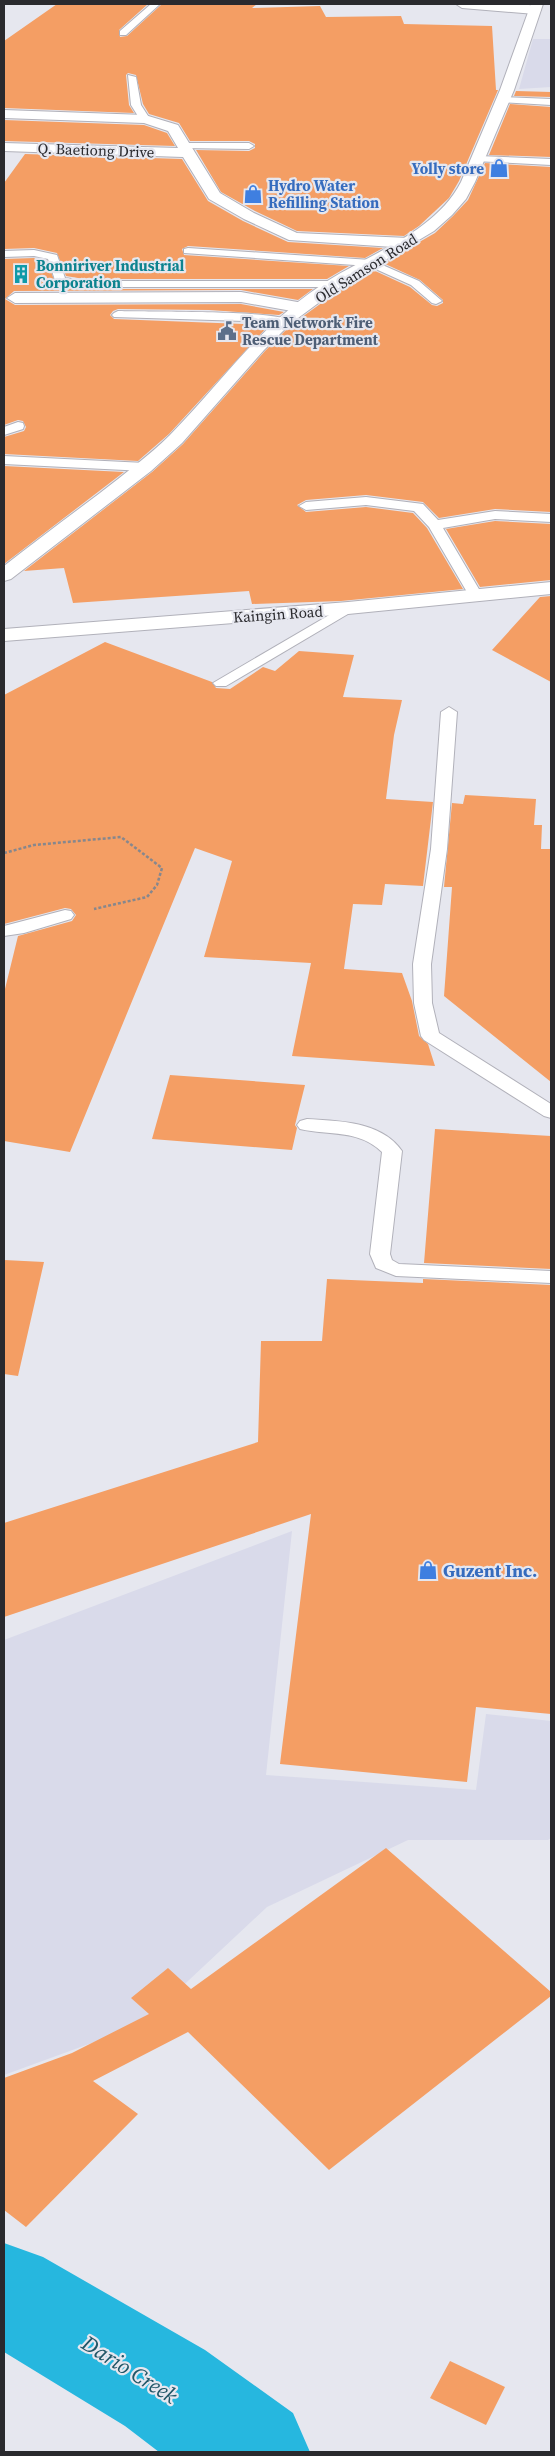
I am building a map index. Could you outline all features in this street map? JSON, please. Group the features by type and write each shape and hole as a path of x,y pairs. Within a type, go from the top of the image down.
{"street":[{"path":"462,4 536,7"},
{"name":"Old Samson Road","path":"4,574 145,467 176,438 258,346 284,321 334,284 429,228 452,206 461,196 478,159 536,7"},
{"path":"4,114 145,119 173,128 214,196 249,216 294,237 408,242"},
{"name":"Q. Baetiong Drive","path":"4,147 187,150"},
{"path":"15,298 241,297 303,308"},
{"name":"Kaingin Road","path":"4,635 348,608 551,588"}],"lane":[{"path":"124,34 156,4"},
{"path":"131,77 136,105 145,119"},
{"path":"502,100 551,102"},
{"path":"187,150 249,146"},
{"path":"478,159 551,162"},
{"path":"188,251 371,263 415,283 436,300"},
{"path":"4,254 46,254 53,256 60,281 84,284 334,284"},
{"path":"118,315 245,317 284,321"},
{"path":"4,431 18,426"},
{"path":"4,460 145,467"},
{"path":"306,506 366,501 418,507 435,524 476,596"},
{"path":"435,524 495,515 551,518"},
{"path":"221,684 348,608"},
{"path":"449,712 439,849 422,964 423,1003 430,1036 551,1112"},
{"path":"4,931 18,929 64,915"},
{"path":"307,1125 346,1127 365,1132 385,1144 392,1152 380,1254 384,1264 396,1270 551,1277"}],"path":[{"path":"4,853 34,846 121,837 162,868 158,885 147,897 64,915"}],"shaded area":[{"path":"533,39 551,39 551,87 519,89"},
{"path":"292,1531 266,1775 476,1790 486,1714 551,1721 551,1838 548,1840 408,1840 267,1907 141,2025 4,2075 4,1640"}],"building":[{"path":"57,4 148,4 119,30 120,37 127,36 162,4 257,4 252,8 320,6 326,17 401,16 404,24 492,26 496,90 498,90 459,181 449,198 419,226 404,236 297,231 221,192 196,150 249,151 255,148 255,144 249,141 190,141 179,123 149,114 143,104 136,75 128,73 126,75 129,105 134,113 4,108 4,41"},
{"path":"516,91 551,92 551,97 514,96"},
{"path":"510,104 551,107 551,157 489,155"},
{"path":"4,120 144,125 167,133 175,146 4,141"},
{"path":"25,154 182,159 208,201 243,221 288,242 383,248 365,258 188,246 182,249 184,255 349,266 327,279 84,279 66,276 57,253 34,248 4,249 4,183"},
{"path":"485,163 551,167 551,512 495,509 439,518 423,502 366,495 306,500 297,505 306,512 366,507 413,513 427,528 463,589 341,601 252,604 249,591 73,603 64,568 24,571 152,472 183,444 265,351 291,325 341,289 373,270 410,287 432,305 437,306 443,303 443,300 420,280 383,263 435,233 453,216 468,200"},
{"path":"34,258 47,261 56,285 84,289 313,289 298,300 241,290 14,291 5,299 15,305 241,304 284,312 279,315 209,310 118,309 113,311 110,315 114,319 269,325 169,434 138,461 4,454 4,437 24,431 26,427 23,421 18,420 4,425 4,259"},
{"path":"4,466 124,472 4,564"},
{"path":"495,521 551,524 551,580 480,587 446,529"},
{"path":"551,596 551,682 492,650 540,597"},
{"path":"105,642 212,682 216,688 230,689 263,667 275,671 299,651 354,655 343,697 402,700 394,735 386,799 433,802 423,886 385,884 382,905 353,904 344,969 402,973 412,1001 419,1036 428,1044 435,1066 292,1056 311,963 204,957 232,861 195,848 70,1152 4,1141 4,993 18,936 72,921 76,915 71,909 65,908 4,924 4,695"},
{"path":"465,795 536,799 534,825 542,825 541,849 551,849 551,1082 444,996 452,887 444,887 452,803 463,804"},
{"path":"170,1075 305,1085 295,1125 297,1128 292,1150 152,1139"},
{"path":"435,1129 551,1136 551,1269 424,1263"},
{"path":"4,1260 44,1262 18,1376 4,1374"},
{"name":"Guzent Inc.","path":"327,1279 423,1283 423,1279 551,1285 551,1714 476,1707 467,1782 280,1764 311,1514 4,1617 4,1523 258,1442 261,1341 322,1341"},
{"path":"386,1848 551,1992 551,1996 329,2170 188,2032 93,2081 138,2114 26,2227 4,2210 4,2078 72,2053 149,2014 131,1998 168,1968 191,1989"},
{"path":"450,2361 505,2387 486,2425 430,2398"}],"waterway":[{"name":"Dario Creek","path":"4,2293 165,2388 252,2452"}],"place":[{"name":"Yolly store","path":"499,168"},
{"name":"Hydro Water Refilling Station","path":"253,194"},
{"name":"Bonniriver Industrial Corporation","path":"21,274"},
{"name":"Team Network Fire Rescue Department","path":"227,331"},
{"name":"Guzent Inc.","path":"428,1570"}]}
